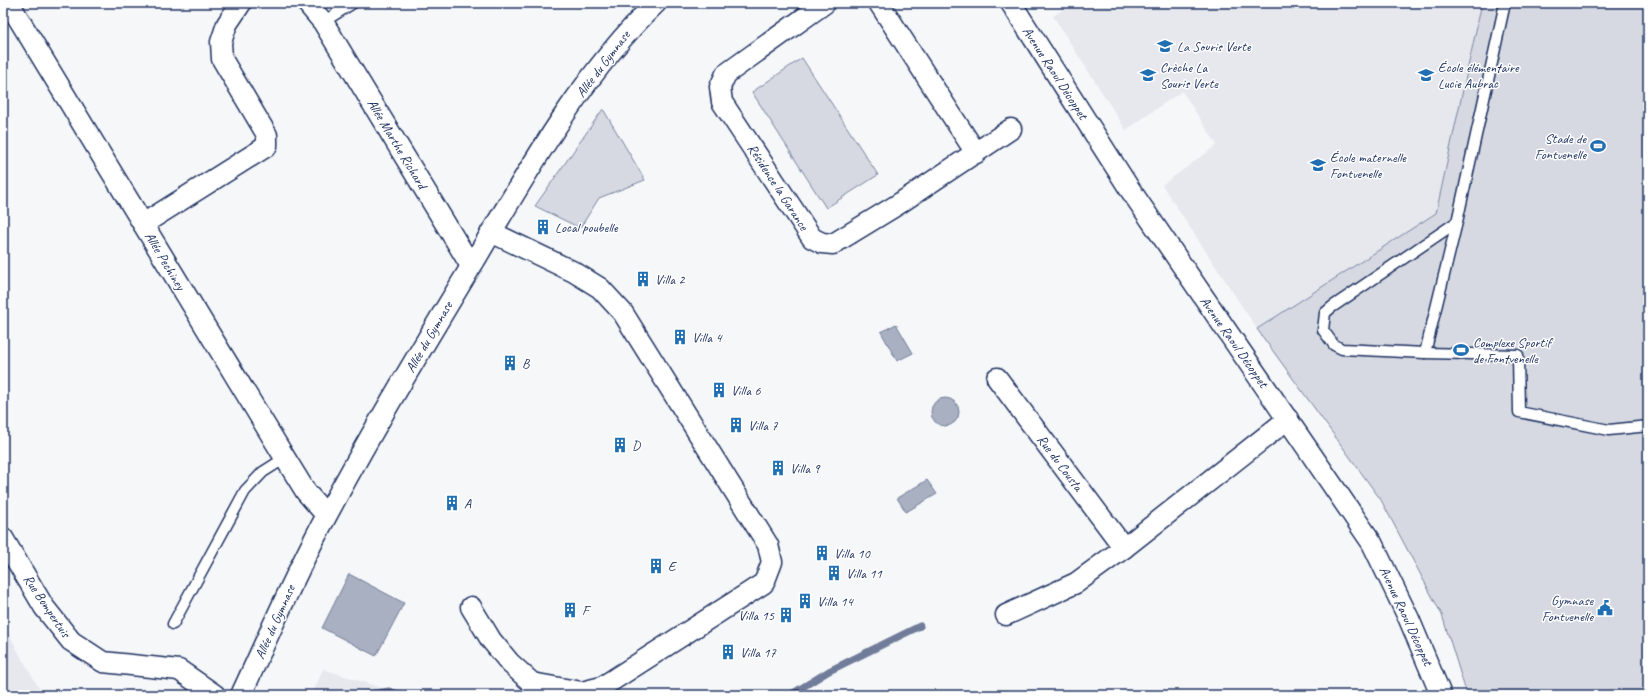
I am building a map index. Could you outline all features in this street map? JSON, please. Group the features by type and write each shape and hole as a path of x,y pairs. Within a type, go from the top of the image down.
{"street":[{"name":"Allée Pechiney","path":"9,3 306,492 326,515"},
{"path":"144,224 267,146 267,135 222,59 221,42 227,24 241,3"},
{"name":"Allée Marthe Richard","path":"307,3 323,22 471,266"},
{"name":"Allée du Gymnase","path":"241,695 285,596 326,515 526,173 579,95 630,28 656,3"},
{"name":"Résidence la Garance","path":"825,3 726,74 720,87 722,102 812,238 822,243 834,244 1011,129"},
{"path":"879,3 976,153"},
{"name":"Avenue Raoul Décoppet","path":"1011,3 1129,188 1372,543 1409,619 1438,694"},
{"path":"471,607 491,640 510,663 532,683 582,692 602,687 764,583 772,562 768,545 623,313 600,288 574,272 491,232"},
{"name":"Rue du Cousta","path":"997,378 1124,548"},
{"path":"1006,615 1076,583 1124,548 1288,419"},
{"name":"Rue Bompertuis","path":"3,538 44,607 71,641 103,662 179,670 215,695"}],"lane":[{"path":"323,22 353,3"},
{"path":"1425,353 1458,222 1506,3"},
{"path":"1458,222 1332,307 1326,313 1323,322 1323,330 1327,338 1334,345 1342,348 1425,353 1518,355 1519,412 1608,430 1648,426"},
{"path":"173,624 245,491 263,472 285,458"}],"shaded area":[{"name":"École maternelle Fontvenelle","path":"1074,3 1482,3 1436,213 1257,329 1162,185 1217,145 1182,91 1126,130 1053,16"},
{"name":"Complexe Sportif de Fontvenelle","path":"1482,3 1648,3 1648,695 1467,695 1442,615 1381,500 1257,329 1436,213"},
{"path":"802,58 878,175 826,208 752,92"},
{"path":"603,109 645,180 599,198 580,228 535,206"},
{"path":"3,623 19,653 43,695 3,695"},
{"path":"323,669 404,695 312,695"}],"water":[{"path":"896,324 913,353 897,361 881,332"},
{"path":"945,398 955,402 959,412 955,422 945,426 935,422 931,412 935,402"},
{"path":"927,480 937,494 906,512 897,498"},
{"path":"349,574 404,603 376,656 322,628"}],"waterway":[{"path":"790,695 829,671 920,626"},
{"path":"363,695 389,691 402,695"}],"place":[{"name":"La Souris Verte","path":"1165,46"},
{"name":"Crèche La Souris Verte","path":"1148,75"},
{"name":"École élémentaire Lucie Aubrac","path":"1426,75"},
{"name":"Stade de Fontvenelle","path":"1598,146"},
{"name":"École maternelle Fontvenelle","path":"1318,165"},
{"name":"Local poubelle","path":"543,227"},
{"name":"Villa 2","path":"643,279"},
{"name":"Villa 4","path":"680,337"},
{"name":"Complexe Sportif de Fontvenelle","path":"1461,350"},
{"name":"B","path":"510,363"},
{"name":"Villa 6","path":"719,390"},
{"name":"Villa 7","path":"736,425"},
{"name":"D","path":"620,445"},
{"name":"Villa 9","path":"778,468"},
{"name":"A","path":"452,503"},
{"name":"Villa 10","path":"822,553"},
{"name":"E","path":"656,566"},
{"name":"Villa 11","path":"834,573"},
{"name":"Villa 14","path":"805,601"},
{"name":"Gymnase Fontvenelle","path":"1605,608"},
{"name":"F","path":"570,610"},
{"name":"Villa 15","path":"786,615"},
{"name":"Villa 17","path":"728,652"}]}
